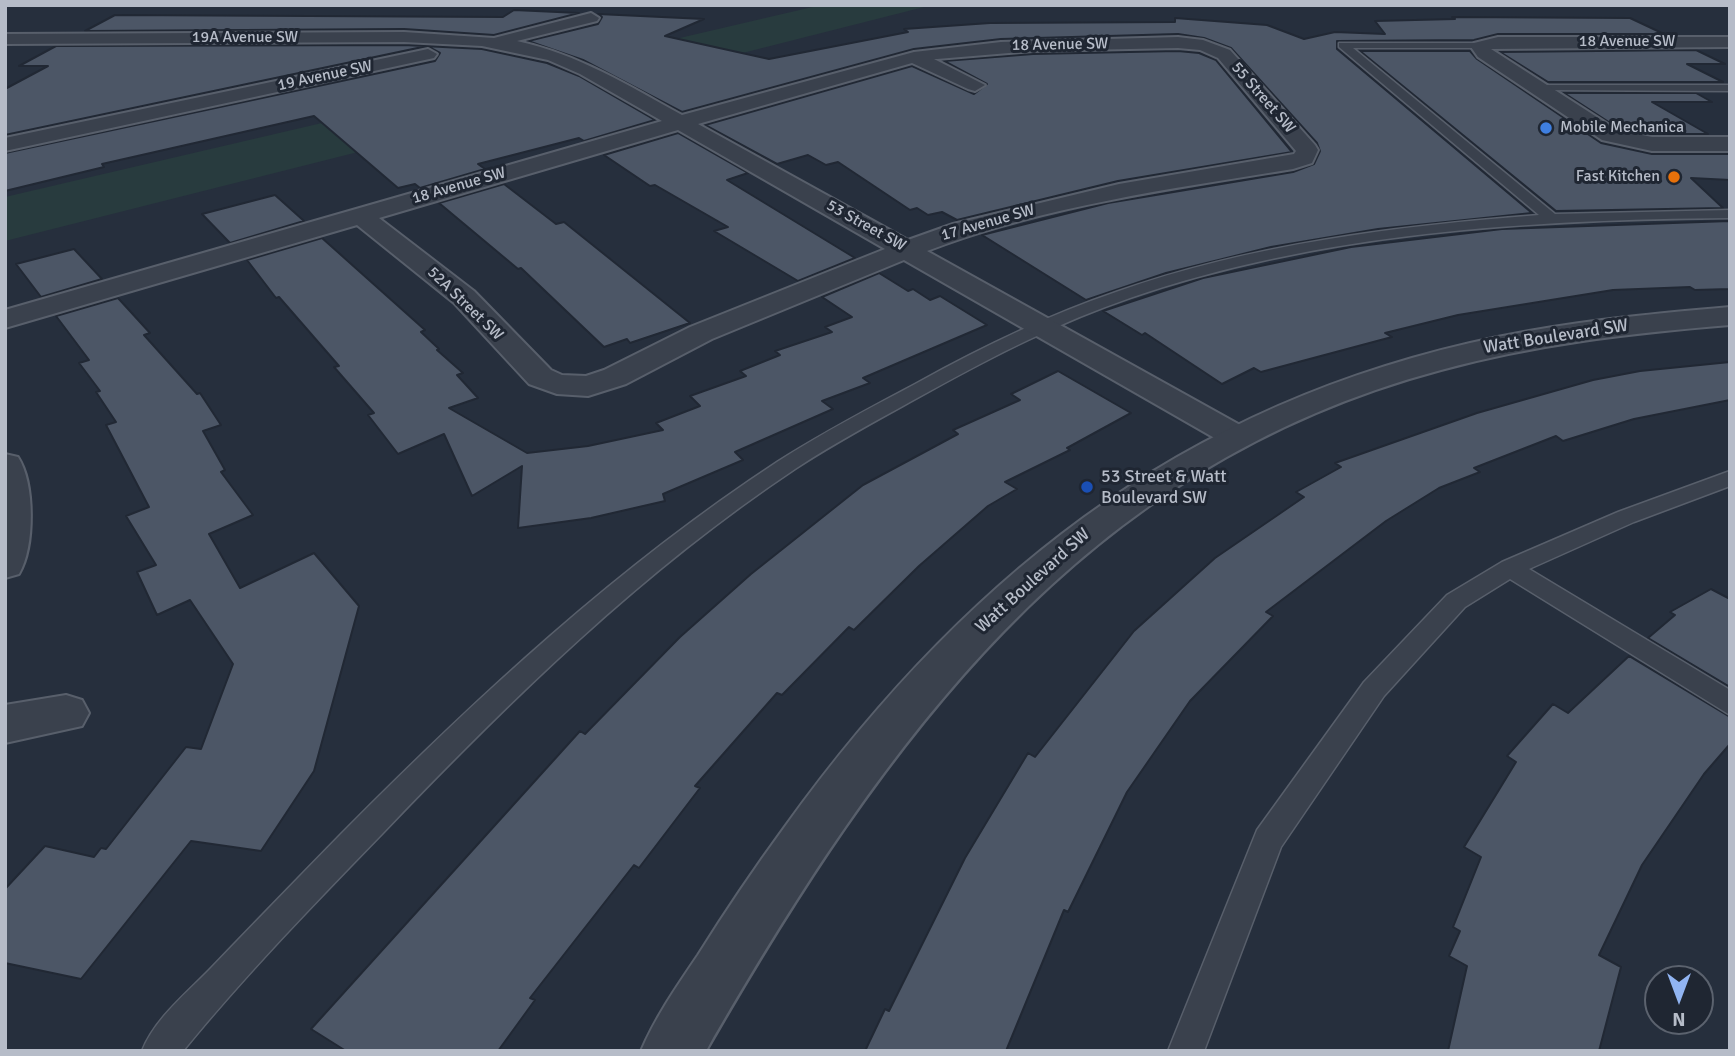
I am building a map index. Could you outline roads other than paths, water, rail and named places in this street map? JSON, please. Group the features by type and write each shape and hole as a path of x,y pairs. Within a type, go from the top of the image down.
{"street":[{"name":"19 Avenue SW","path":"5,145 54,128 485,43 591,18"},
{"name":"19A Avenue SW","path":"5,38 396,38 485,43"},
{"name":"18 Avenue SW","path":"1482,45 1498,42 1730,42"},
{"name":"53 Street SW","path":"485,43 523,49 576,64 1237,437"},
{"name":"18 Avenue SW","path":"5,319 914,57 1017,45 1208,46"},
{"path":"1482,45 1484,52 1596,127 1632,141 1730,144"},
{"name":"55 Street SW","path":"1208,46 1224,54 1306,147 1304,158"},
{"path":"914,57 975,85"},
{"name":"17 Avenue SW","path":"571,386 588,386 615,377 701,333 905,248 1064,202 1176,180 1284,164 1304,158"},
{"name":"52A Street SW","path":"360,215 464,297 540,377 571,386"},
{"name":"Watt Boulevard SW","path":"672,1051 751,918 868,752 994,611 1112,512 1237,437 1336,392 1388,373 1466,352 1539,337 1626,325 1730,316"},
{"path":"5,465 13,515 5,564"},
{"path":"5,724 66,713"}],"lane":[{"path":"1482,45 1343,45 1551,218"},
{"path":"1537,88 1730,88"},
{"path":"160,1051 337,858 455,739 583,622 681,541 781,469 849,427 1042,325 1119,297 1242,262 1352,240 1551,218 1730,214"},
{"path":"1186,1051 1268,840 1374,689 1457,601 1510,568 1626,517 1730,478"},
{"path":"1510,568 1730,704"}],"place":[{"name":"Mobile Mechanica","path":"1546,128"},
{"name":"Fast Kitchen","path":"1674,177"},
{"name":"53 Street & Watt Boulevard SW","path":"1087,487"}]}
